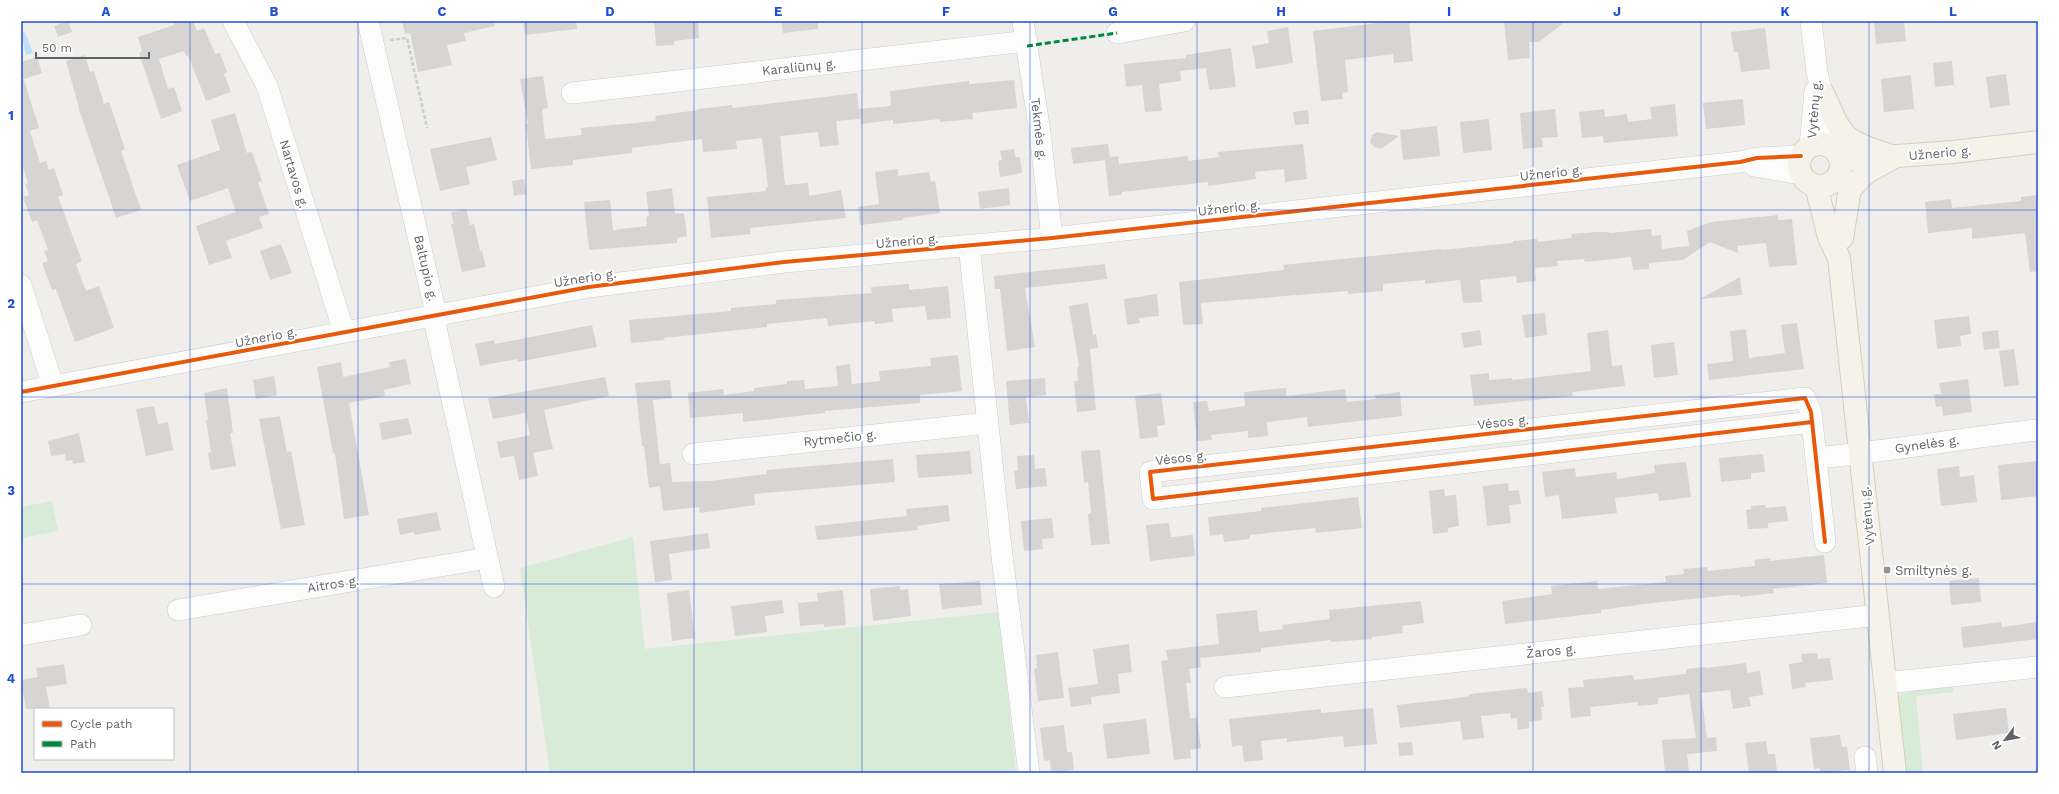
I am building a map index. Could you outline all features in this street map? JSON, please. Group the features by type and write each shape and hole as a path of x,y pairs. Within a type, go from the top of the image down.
{"main road":[{"path":"1823,93 1843,134 1849,140 1865,147 1895,156"},
{"name":"Užnerio g.","path":"1819,164 2038,142"},
{"path":"1840,248 1850,190 1867,172 1895,156"},
{"name":"Vytėnų g.","path":"1819,164 1830,237 1840,248 1860,454 1895,773"}],"street":[{"name":"Nartavos g.","path":"233,21 267,86 344,332"},
{"name":"Baltupio g.","path":"368,21 436,314 436,328 494,587"},
{"name":"Tekmės g.","path":"1023,21 1040,133 1052,238"},
{"path":"1117,33 1184,21"},
{"name":"Vytėnų g.","path":"1812,21 1817,72 1819,164"},
{"name":"Karaliūnų g.","path":"572,93 1027,41"},
{"name":"Vytėnų g.","path":"1817,72 1823,93 1828,121 1819,164"},
{"name":"Užnerio g.","path":"21,392 436,314 589,287 784,262 1052,238 1740,162 1757,158 1819,164"},
{"path":"969,245 1029,773"},
{"path":"21,285 53,386"},
{"name":"Vėsos g.","path":"1805,398 1811,412 1812,422 1489,461 1153,499 1151,485 1150,472 1805,398"},
{"name":"Rytmečio g.","path":"694,454 988,422"},
{"path":"1812,422 1825,542"},
{"name":"Gynelės g.","path":"1817,458 1860,454 1970,437 2038,430"},
{"path":"1486,434 1489,461"},
{"name":"Aitros g.","path":"178,610 488,558"},
{"name":"Žaros g.","path":"1225,687 1878,615"},
{"path":"21,635 81,625"},
{"path":"1885,684 2038,667"}],"path":[{"path":"373,44 407,38 427,128"}],"green space":[{"path":"52,501 58,531 21,538 21,507"},
{"path":"633,537 645,649 999,612 1016,773 550,773 520,568"},
{"path":"1952,684 1954,692 1916,696 1923,773 1904,773 1896,699 1902,693"}],"water":[{"path":"25,32 33,53 26,55 21,33"}],"building":[{"path":"68,21 72,32 58,37 54,26"},
{"path":"172,21 193,21 197,31 204,28 215,54 220,53 227,72 224,74 231,92 206,101 188,55 186,56 184,51 159,59 168,89 174,87 182,111 161,119 139,53 142,51 138,37 174,25"},
{"path":"402,21 494,21 495,26 464,33 466,41 447,45 452,65 418,72 410,33 405,34"},
{"path":"523,21 576,21 577,29 525,35"},
{"path":"654,21 698,21 699,38 674,41 674,45 656,46"},
{"path":"781,21 818,21 818,29 783,33"},
{"path":"1394,21 1409,21 1413,61 1394,63 1393,54 1345,60 1348,92 1342,93 1343,99 1321,101 1313,31"},
{"path":"1504,21 1566,21 1539,42 1529,42 1530,58 1508,60"},
{"path":"1874,21 1904,21 1906,41 1876,44"},
{"path":"1288,27 1293,63 1256,69 1252,46 1269,43 1267,31"},
{"path":"1765,28 1770,69 1741,72 1738,52 1734,52 1731,32"},
{"path":"1231,48 1236,87 1209,90 1206,68 1180,71 1181,81 1159,84 1162,111 1145,112 1142,85 1126,87 1124,64 1186,58 1186,55"},
{"path":"85,55 90,72 94,71 104,104 109,102 125,149 121,151 141,210 116,218 80,112 66,61"},
{"path":"37,57 42,73 21,80 21,62"},
{"path":"1952,61 1954,85 1935,87 1933,63"},
{"path":"2006,74 2010,105 1990,108 1986,77"},
{"path":"1911,75 1914,109 1884,112 1881,79"},
{"path":"543,76 548,108 542,109 545,139 582,135 581,128 656,121 655,116 698,109 732,105 733,108 857,93 860,119 836,121 839,145 820,147 818,132 780,136 785,185 808,183 809,196 841,190 846,218 750,228 751,234 711,238 707,197 766,191 766,187 768,187 762,138 736,141 737,149 703,152 702,139 632,148 632,153 573,160 573,165 531,169 526,124 528,124 520,79"},
{"path":"24,80 39,128 30,131 40,163 46,161 49,170 54,168 63,195 58,197 82,261 76,264 86,291 99,286 114,328 75,342 56,289 52,290 42,263 48,261 44,251 48,250 37,220 32,222 23,197 29,195 25,184 28,183 21,161 21,81"},
{"path":"1014,80 1017,108 972,113 973,119 940,122 940,119 893,124 893,120 861,124 859,109 891,106 890,91 969,81 969,84"},
{"path":"1743,99 1745,125 1706,129 1703,103"},
{"path":"1675,104 1678,136 1604,143 1603,136 1582,138 1579,112 1604,109 1605,117 1627,114 1628,122 1652,119 1650,107"},
{"path":"1555,109 1558,137 1542,138 1543,147 1523,149 1520,113"},
{"path":"1308,110 1309,124 1295,125 1293,112"},
{"path":"235,113 247,153 252,152 262,181 258,182 269,214 259,217 263,228 226,241 232,258 209,265 196,226 236,212 228,188 190,201 177,165 220,150 211,120"},
{"path":"1489,119 1492,150 1463,153 1460,122"},
{"path":"1437,126 1440,156 1403,160 1400,130"},
{"path":"1377,132 1399,136 1381,149 1374,147 1370,142 1372,135"},
{"path":"491,137 497,160 466,167 470,184 440,191 430,149"},
{"path":"1108,144 1110,157 1118,156 1119,164 1188,156 1188,161 1219,157 1218,152 1303,144 1307,179 1285,182 1284,169 1255,172 1256,179 1208,186 1208,182 1122,192 1122,195 1109,196 1105,160 1073,164 1071,148"},
{"path":"1014,149 1015,157 1020,157 1022,173 1000,177 998,161 1002,160 1000,151"},
{"path":"898,169 898,176 929,172 931,182 935,181 940,213 903,218 903,220 860,225 858,207 879,204 875,172"},
{"path":"524,179 526,194 514,196 512,181"},
{"path":"672,188 675,214 684,213 687,236 677,238 677,243 589,250 584,202 610,200 613,230 647,226 646,217 649,216 646,192"},
{"path":"1009,188 1010,205 980,209 978,192"},
{"path":"2038,195 2038,271 2030,272 2025,233 1972,239 1972,228 1928,233 1925,202 1951,199 1952,208 2021,201 2021,197"},
{"path":"466,209 470,225 474,224 480,251 482,251 486,267 462,272 451,224 454,224 451,212"},
{"path":"1778,215 1778,220 1792,219 1797,265 1769,267 1766,243 1737,246 1738,253 1710,242 1683,260 1649,263 1649,269 1633,270 1631,257 1585,262 1584,259 1557,261 1558,266 1535,268 1536,281 1517,283 1516,276 1480,280 1482,302 1463,303 1460,280 1425,284 1425,280 1383,284 1383,291 1348,294 1348,291 1201,303 1203,324 1183,325 1179,282 1284,270 1283,265 1513,243 1513,241 1537,239 1538,242 1572,238 1571,234 1595,232 1609,233 1651,229 1652,236 1661,235 1662,249 1689,246 1687,231 1711,222"},
{"path":"281,244 292,273 270,280 260,251"},
{"path":"1105,264 1107,279 1025,288 1035,347 1007,351 1000,289 995,289 994,276"},
{"path":"1740,277 1742,295 1700,299"},
{"path":"909,284 909,290 948,286 951,318 927,320 925,306 892,309 893,322 875,324 875,321 828,326 827,318 767,324 767,327 631,343 629,320 731,311 731,308 776,304 776,300 872,293 871,287"},
{"path":"1157,294 1159,316 1139,318 1140,323 1127,325 1124,299"},
{"path":"1088,303 1093,335 1096,334 1098,348 1090,349 1096,410 1077,412 1074,381 1078,381 1077,367 1079,366 1069,306"},
{"path":"1545,313 1547,335 1525,338 1522,315"},
{"path":"1969,316 1971,334 1960,336 1961,346 1937,349 1934,320"},
{"path":"1797,323 1804,369 1709,380 1707,364 1733,361 1730,331 1746,329 1749,358 1785,353 1781,325"},
{"path":"592,325 597,347 517,362 517,359 480,366 475,344 494,340 495,344"},
{"path":"1480,330 1482,345 1464,348 1461,333"},
{"path":"1608,330 1612,366 1622,365 1625,386 1572,392 1573,396 1474,406 1470,375 1489,373 1489,380 1512,378 1512,380 1591,371 1587,333"},
{"path":"1998,330 2000,348 1984,350 1982,332"},
{"path":"1674,342 1678,375 1654,378 1651,345"},
{"path":"2014,349 2019,385 2004,387 1999,351"},
{"path":"958,355 962,391 920,395 920,403 825,411 825,413 743,422 743,413 690,418 688,393 723,389 724,395 754,391 754,388 787,384 787,381 804,380 805,389 838,386 836,366 850,364 852,384 880,381 879,371 931,366 930,358"},
{"path":"406,359 411,384 384,390 385,396 349,403 369,515 344,519 335,453 333,453 317,367 341,362 343,377 390,367 389,362"},
{"path":"274,376 277,395 256,399 253,380"},
{"path":"605,377 609,396 544,410 553,449 533,453 538,476 519,480 514,456 500,458 497,442 530,435 525,413 493,419 488,398"},
{"path":"1045,378 1046,395 1026,397 1029,423 1010,425 1006,381"},
{"path":"1968,379 1972,412 1943,416 1942,406 1936,407 1934,394 1941,394 1939,383"},
{"path":"670,380 672,398 653,400 660,464 670,463 672,482 710,481 767,474 767,470 893,459 895,482 754,494 755,505 700,513 699,507 663,511 660,486 649,488 644,446 642,446 635,383"},
{"path":"227,388 233,433 230,433 236,466 211,470 208,453 211,452 204,393"},
{"path":"1286,388 1286,396 1345,389 1347,402 1376,399 1375,395 1400,392 1402,416 1308,427 1307,417 1267,422 1268,436 1248,438 1248,431 1211,435 1212,440 1197,441 1193,402 1207,401 1209,411 1245,406 1244,392"},
{"path":"1161,393 1165,425 1157,426 1158,437 1140,439 1135,396"},
{"path":"154,406 158,424 168,422 173,450 146,456 136,409"},
{"path":"280,416 287,452 291,451 305,525 281,529 259,419"},
{"path":"408,418 412,434 382,440 379,423"},
{"path":"79,433 85,462 73,464 72,460 66,461 65,454 51,456 48,441"},
{"path":"1100,450 1110,544 1091,545 1088,514 1091,513 1088,482 1084,483 1081,451"},
{"path":"970,451 972,474 918,478 916,455"},
{"path":"1763,454 1765,472 1751,473 1751,479 1721,482 1719,458"},
{"path":"1034,455 1035,469 1045,468 1047,486 1016,489 1014,471 1018,470 1017,456"},
{"path":"2038,461 2038,496 2001,500 1998,465"},
{"path":"1686,462 1691,497 1659,501 1658,493 1615,498 1617,513 1562,519 1559,495 1545,497 1542,472 1575,468 1576,477 1616,472 1617,479 1655,473 1654,465"},
{"path":"1959,466 1960,477 1974,475 1977,502 1941,506 1937,469"},
{"path":"1508,483 1509,491 1519,490 1521,504 1509,505 1511,523 1487,526 1483,486"},
{"path":"1444,489 1445,496 1456,495 1459,526 1448,528 1448,532 1433,534 1429,491"},
{"path":"1358,497 1362,528 1316,533 1315,528 1250,535 1250,539 1224,542 1223,534 1210,536 1208,517 1261,511 1261,508"},
{"path":"948,505 950,521 917,526 918,530 817,540 815,526 907,516 906,509"},
{"path":"1765,505 1766,508 1786,506 1788,521 1768,523 1768,528 1748,529 1746,510 1751,509 1751,506"},
{"path":"437,512 441,530 415,535 414,532 400,535 397,519"},
{"path":"1052,518 1054,538 1042,539 1043,549 1024,551 1021,521"},
{"path":"1169,523 1171,537 1193,535 1195,556 1150,561 1146,525"},
{"path":"708,533 710,548 669,554 672,580 655,582 650,541"},
{"path":"1824,555 1827,583 1773,589 1774,593 1740,597 1740,595 1731,595 1652,603 1601,610 1601,613 1505,624 1502,601 1552,594 1551,586 1597,581 1598,589 1666,582 1665,576 1684,574 1683,569 1707,567 1708,571 1755,566 1754,560 1770,558 1770,561"},
{"path":"1979,578 1981,602 1951,605 1949,581"},
{"path":"980,581 982,605 942,609 939,584"},
{"path":"900,586 900,590 908,589 911,616 873,621 870,589"},
{"path":"689,590 695,638 672,641 667,593"},
{"path":"843,590 846,625 824,627 824,624 800,626 798,603 818,601 817,593"},
{"path":"782,600 784,613 765,616 767,632 735,636 731,606"},
{"path":"1421,601 1424,623 1402,626 1403,633 1372,637 1372,639 1331,642 1331,640 1261,648 1261,652 1200,658 1201,667 1189,669 1191,683 1186,683 1190,718 1197,718 1201,748 1190,750 1191,758 1174,760 1161,661 1168,660 1166,650 1219,644 1216,614 1257,610 1259,632 1283,629 1282,625 1330,619 1329,610"},
{"path":"2001,622 2002,627 2038,622 2038,639 1963,648 1961,627"},
{"path":"1129,644 1132,672 1118,674 1120,693 1091,697 1092,704 1071,707 1068,688 1098,684 1093,649"},
{"path":"1058,652 1064,698 1038,701 1034,669 1037,668 1036,655"},
{"path":"1817,653 1818,659 1830,658 1833,680 1805,683 1806,687 1792,689 1789,664 1802,662 1801,654"},
{"path":"1746,663 1747,673 1760,671 1763,695 1749,697 1751,706 1733,709 1730,690 1701,693 1707,738 1716,737 1717,751 1687,754 1689,773 1665,773 1662,740 1696,738 1689,694 1658,698 1658,704 1638,706 1638,702 1590,707 1591,716 1571,718 1568,688 1584,687 1583,680 1633,675 1634,680 1686,674 1686,669"},
{"path":"64,664 67,684 46,687 50,708 26,709 21,680 38,677 36,668"},
{"path":"1527,688 1528,693 1542,691 1544,707 1541,707 1542,720 1529,722 1529,728 1518,730 1517,718 1511,719 1510,713 1481,716 1484,738 1463,740 1460,721 1400,728 1397,705 1458,698 1469,696 1469,694"},
{"path":"1373,708 1377,744 1344,747 1343,736 1287,742 1287,738 1261,741 1263,760 1244,762 1242,745 1232,747 1229,719 1321,709 1321,713"},
{"path":"2006,708 2009,733 1956,740 1953,714"},
{"path":"1146,719 1150,754 1107,759 1103,724"},
{"path":"1064,725 1067,752 1072,752 1074,770 1051,773 1050,760 1044,761 1040,728"},
{"path":"1840,735 1842,747 1847,746 1850,770 1820,773 1820,768 1814,769 1810,738"},
{"path":"1766,741 1768,754 1775,754 1777,772 1749,773 1745,743"},
{"path":"1412,742 1413,755 1399,756 1398,743"}],"marked path":[{"path":"1027,46 1117,33"}],"cycle path":[{"path":"21,392 589,287 784,262 1052,238 1740,162 1757,158 1801,156"},
{"path":"1812,422 1153,499 1150,472 1805,398 1811,412 1825,542"}],"place":[{"name":"Smiltynės g.","path":"1887,570"}]}
